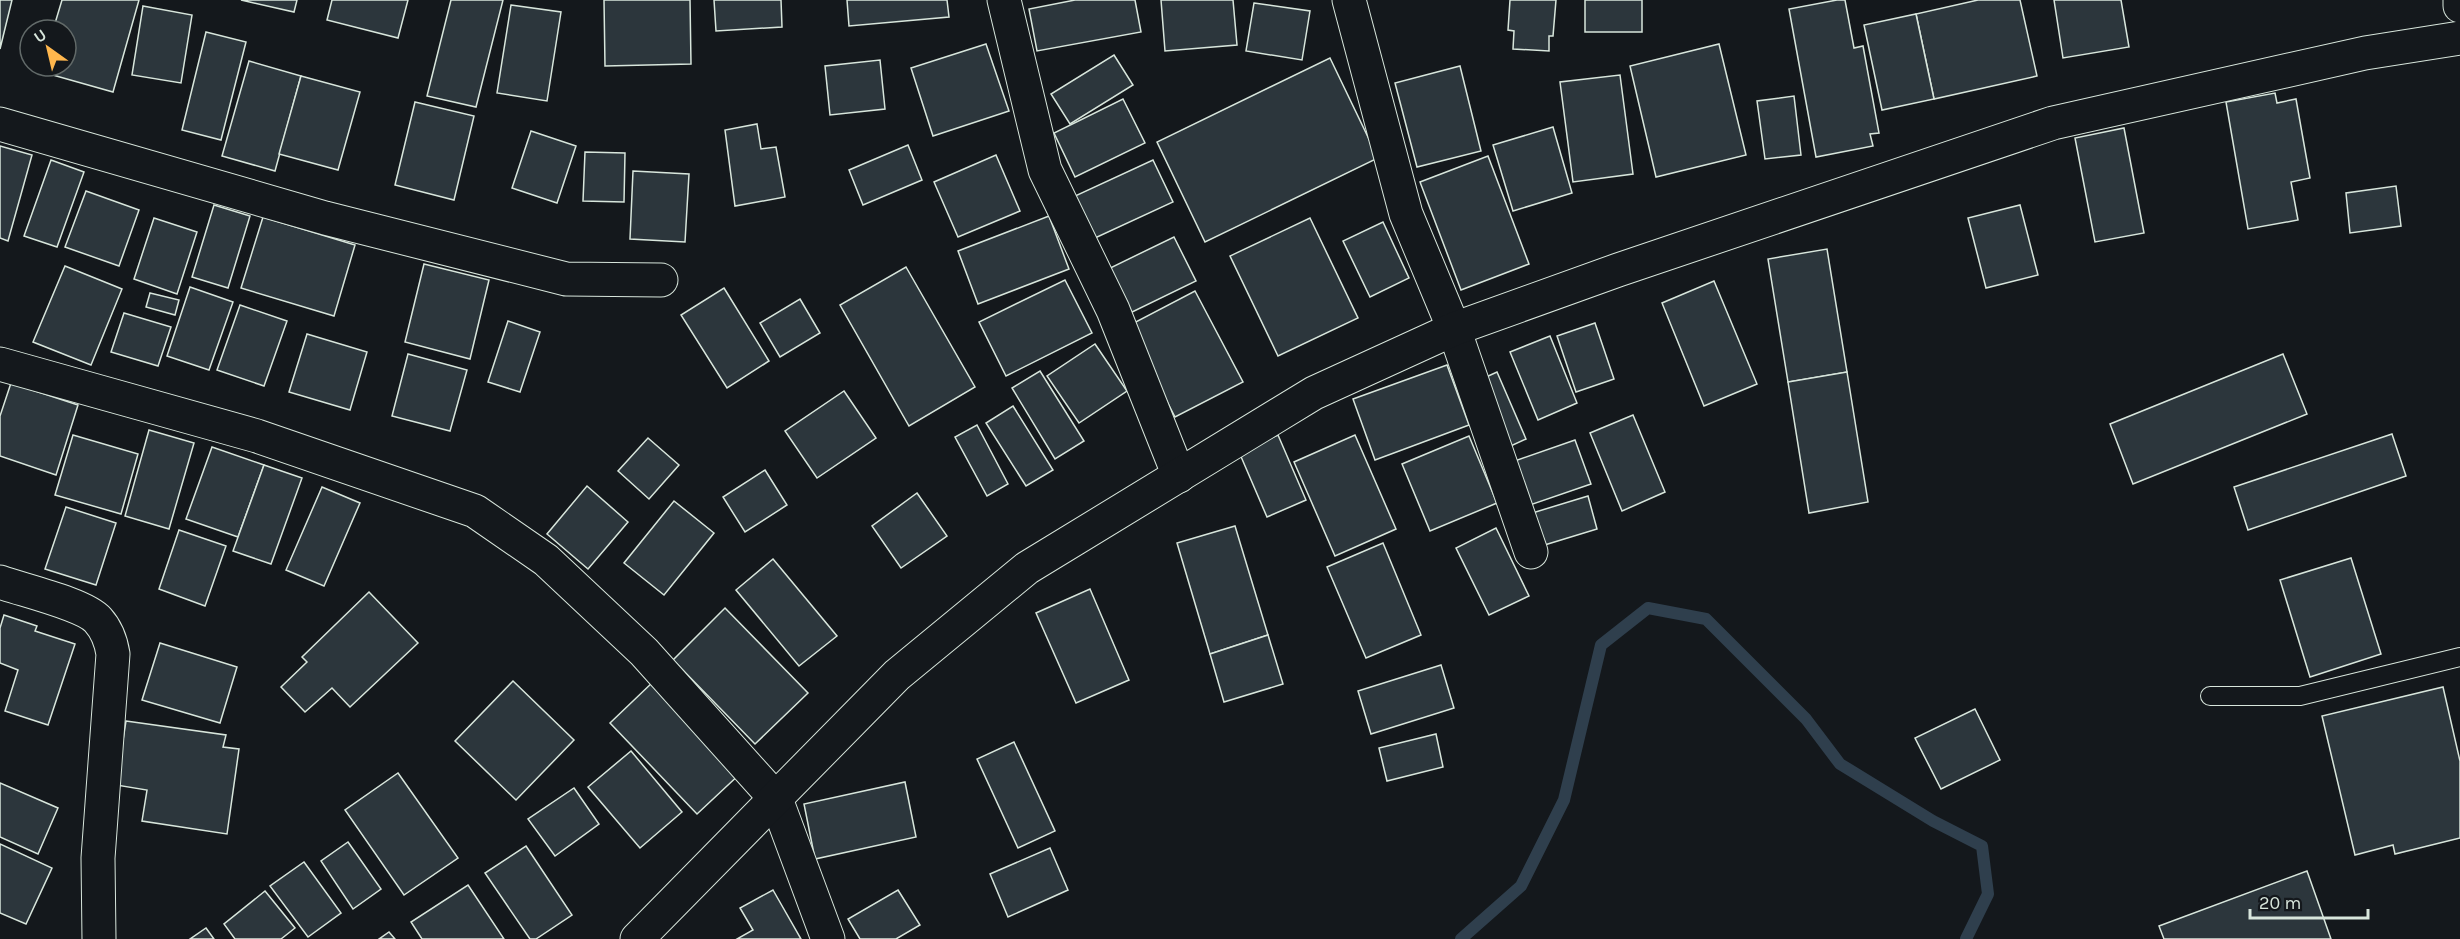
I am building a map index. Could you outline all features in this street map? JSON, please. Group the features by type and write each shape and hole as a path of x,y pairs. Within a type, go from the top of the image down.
{"main road":[{"path":"1004,0 1044,170 1113,310 1179,476"},
{"path":"1349,0 1406,214 1454,328 1531,552"},
{"path":"2460,0 2460,6"},
{"path":"637,939 897,675 1027,568 1314,393 1454,328 2053,123 2366,53 2460,38"},
{"path":"0,124 325,218 566,279 662,280"},
{"path":"0,364 257,436 475,511 546,560 644,652 776,799 828,939"},
{"path":"0,582 83,609 96,618 110,639 113,654 98,858 99,939"}],"lane":[{"path":"2210,696 2300,696 2460,657"}],"building":[{"path":"0,0 12,0 0,49"},
{"path":"62,0 139,0 113,92 63,78 78,78 78,18 57,18"},
{"path":"241,0 297,0 294,12"},
{"path":"332,0 408,0 398,38 327,20"},
{"path":"451,0 503,0 476,107 427,96"},
{"path":"604,0 690,0 691,64 605,66"},
{"path":"714,0 781,0 782,27 716,31"},
{"path":"847,0 947,0 949,17 849,26"},
{"path":"1075,0 1135,0 1141,32 1037,51 1029,9"},
{"path":"1161,0 1233,0 1237,45 1165,51"},
{"path":"1510,0 1556,0 1553,36 1549,36 1549,51 1513,49 1514,31 1508,30"},
{"path":"1585,0 1642,0 1642,32 1585,32"},
{"path":"1845,0 1854,48 1863,46 1879,133 1870,134 1873,146 1816,157 1789,9"},
{"path":"1978,0 2020,0 2037,76 1934,99 1916,14"},
{"path":"2054,0 2121,0 2129,47 2063,58"},
{"path":"1254,3 1310,11 1302,60 1246,51"},
{"path":"511,5 561,12 547,101 497,93"},
{"path":"143,6 192,15 181,83 132,75"},
{"path":"1916,14 1934,99 1882,110 1864,25"},
{"path":"206,32 246,42 221,140 182,130"},
{"path":"986,44 1009,111 933,136 911,68"},
{"path":"1719,44 1746,155 1656,177 1630,66"},
{"path":"1114,55 1133,85 1070,124 1051,94"},
{"path":"1330,58 1378,158 1205,242 1157,142"},
{"path":"880,60 885,109 830,115 825,66"},
{"path":"249,61 301,76 275,171 222,156"},
{"path":"1460,66 1481,151 1417,167 1395,83"},
{"path":"1620,75 1633,174 1573,182 1560,82"},
{"path":"301,76 360,92 338,170 279,154"},
{"path":"2275,93 2277,103 2296,99 2310,178 2291,182 2298,220 2248,229 2226,102"},
{"path":"1794,96 1801,155 1765,159 1757,101"},
{"path":"1123,99 1145,143 1075,177 1054,133"},
{"path":"415,102 474,116 454,200 395,185"},
{"path":"757,124 761,149 776,147 785,197 735,206 725,130"},
{"path":"1553,127 1572,193 1513,211 1493,145"},
{"path":"2124,128 2144,233 2095,242 2075,138"},
{"path":"531,131 576,146 557,203 512,188"},
{"path":"908,145 922,180 863,205 849,170"},
{"path":"0,146 32,155 8,241 0,238"},
{"path":"585,152 625,153 624,202 583,201"},
{"path":"996,155 1020,211 958,237 934,182"},
{"path":"1488,156 1529,264 1461,290 1420,182"},
{"path":"51,160 84,172 57,247 24,236"},
{"path":"1153,160 1173,202 1095,238 1075,196"},
{"path":"633,171 689,174 685,242 630,239"},
{"path":"2396,186 2401,226 2350,233 2346,193"},
{"path":"86,191 139,210 119,266 65,247"},
{"path":"214,205 250,216 228,288 192,277"},
{"path":"2020,205 2038,275 1986,288 1968,218"},
{"path":"1049,216 1069,269 978,304 958,251"},
{"path":"263,217 355,245 334,316 241,288"},
{"path":"154,218 197,232 177,294 134,279"},
{"path":"1310,218 1358,318 1278,356 1230,256"},
{"path":"1383,222 1409,278 1370,297 1343,241"},
{"path":"1174,237 1196,281 1126,315 1104,271"},
{"path":"1827,249 1847,372 1788,382 1768,259"},
{"path":"424,264 489,280 470,359 405,342"},
{"path":"65,266 122,289 91,365 33,342"},
{"path":"906,267 975,387 909,426 840,305"},
{"path":"1065,280 1092,333 1006,376 979,322"},
{"path":"1714,281 1757,384 1704,406 1662,303"},
{"path":"190,287 233,302 209,370 167,356"},
{"path":"724,288 769,361 727,388 681,315"},
{"path":"1195,291 1243,382 1175,417 1128,326"},
{"path":"150,293 179,300 175,315 146,307"},
{"path":"800,299 820,333 780,357 760,323"},
{"path":"240,305 287,321 264,386 217,370"},
{"path":"124,313 171,327 158,366 111,352"},
{"path":"508,321 540,332 520,392 488,382"},
{"path":"1595,323 1614,379 1576,392 1557,336"},
{"path":"307,334 367,352 350,410 289,392"},
{"path":"1550,336 1577,403 1538,420 1510,352"},
{"path":"1095,344 1127,391 1079,423 1047,376"},
{"path":"408,354 467,370 450,431 392,416"},
{"path":"2283,354 2307,414 2133,484 2110,424"},
{"path":"1447,365 1469,425 1375,460 1353,399"},
{"path":"1040,371 1084,441 1055,459 1012,388"},
{"path":"1497,372 1526,439 1502,450 1473,383"},
{"path":"1847,372 1868,502 1809,513 1788,382"},
{"path":"11,383 78,405 56,475 0,456 0,416"},
{"path":"844,391 876,438 817,478 785,431"},
{"path":"1013,406 1053,470 1026,486 986,423"},
{"path":"1633,415 1665,492 1622,511 1590,433"},
{"path":"977,425 1008,484 987,496 955,437"},
{"path":"149,430 194,443 169,529 125,516"},
{"path":"2392,434 2406,476 2248,530 2234,487"},
{"path":"73,435 138,454 121,514 55,495"},
{"path":"1278,435 1306,500 1267,517 1239,452"},
{"path":"1355,435 1396,529 1335,556 1294,462"},
{"path":"1469,436 1497,503 1430,531 1402,464"},
{"path":"648,438 679,465 649,499 618,471"},
{"path":"1575,440 1591,484 1524,507 1509,463"},
{"path":"212,447 264,465 238,537 186,519"},
{"path":"264,465 302,478 271,564 233,551"},
{"path":"765,470 787,505 745,532 723,497"},
{"path":"587,486 628,522 588,569 547,534"},
{"path":"322,487 360,503 324,586 286,570"},
{"path":"917,493 947,536 901,568 872,526"},
{"path":"1588,496 1597,529 1538,547 1529,514"},
{"path":"674,501 714,533 664,595 624,563"},
{"path":"66,507 116,523 96,585 45,569"},
{"path":"1235,526 1268,635 1210,654 1177,543"},
{"path":"1496,528 1529,596 1489,615 1456,548"},
{"path":"179,530 226,546 205,606 159,589"},
{"path":"1383,543 1421,635 1366,658 1327,567"},
{"path":"2351,558 2381,654 2310,677 2280,580"},
{"path":"773,559 837,636 799,666 736,590"},
{"path":"1090,589 1129,680 1076,703 1036,613"},
{"path":"369,592 418,643 350,707 332,688 305,712 281,687 307,662 302,657"},
{"path":"725,608 808,693 755,744 673,660"},
{"path":"4,615 37,626 35,631 75,644 48,725 5,711 18,670 0,663 0,628"},
{"path":"1268,635 1283,684 1224,702 1210,654"},
{"path":"160,643 237,667 220,723 142,700"},
{"path":"1441,665 1454,708 1371,734 1358,691"},
{"path":"655,680 743,771 697,814 610,723"},
{"path":"513,681 574,740 516,800 455,741"},
{"path":"2443,687 2460,761 2460,838 2395,854 2393,845 2355,855 2322,716"},
{"path":"1975,709 2000,760 1941,789 1915,738"},
{"path":"126,721 226,735 223,747 239,749 227,834 142,821 147,790 116,785"},
{"path":"1436,734 1443,767 1387,781 1379,748"},
{"path":"1014,742 1055,831 1018,848 977,759"},
{"path":"631,751 682,812 640,848 588,787"},
{"path":"398,773 458,858 404,895 345,810"},
{"path":"905,782 916,837 815,859 804,804"},
{"path":"0,783 58,808 38,854 0,837"},
{"path":"574,788 599,824 555,856 528,819"},
{"path":"348,842 381,889 353,909 321,861"},
{"path":"0,844 52,868 26,924 0,913"},
{"path":"526,846 572,915 536,939 530,939 485,873"},
{"path":"1050,848 1068,890 1008,917 990,874"},
{"path":"304,862 341,913 308,937 270,886"},
{"path":"2307,871 2331,939 2164,939 2159,926"},
{"path":"468,885 504,939 422,939 411,922"},
{"path":"773,890 801,939 737,939 753,930 740,908"},
{"path":"898,890 920,925 896,939 860,939 848,919"},
{"path":"265,891 295,928 281,939 235,939 224,924"},
{"path":"206,928 214,939 190,939"},
{"path":"389,932 395,939 379,939"}],"waterway":[{"path":"1461,939 1521,886 1564,800 1601,645 1648,608 1706,619 1806,719 1840,764 1933,821 1982,846 1988,894 1966,939"}]}
